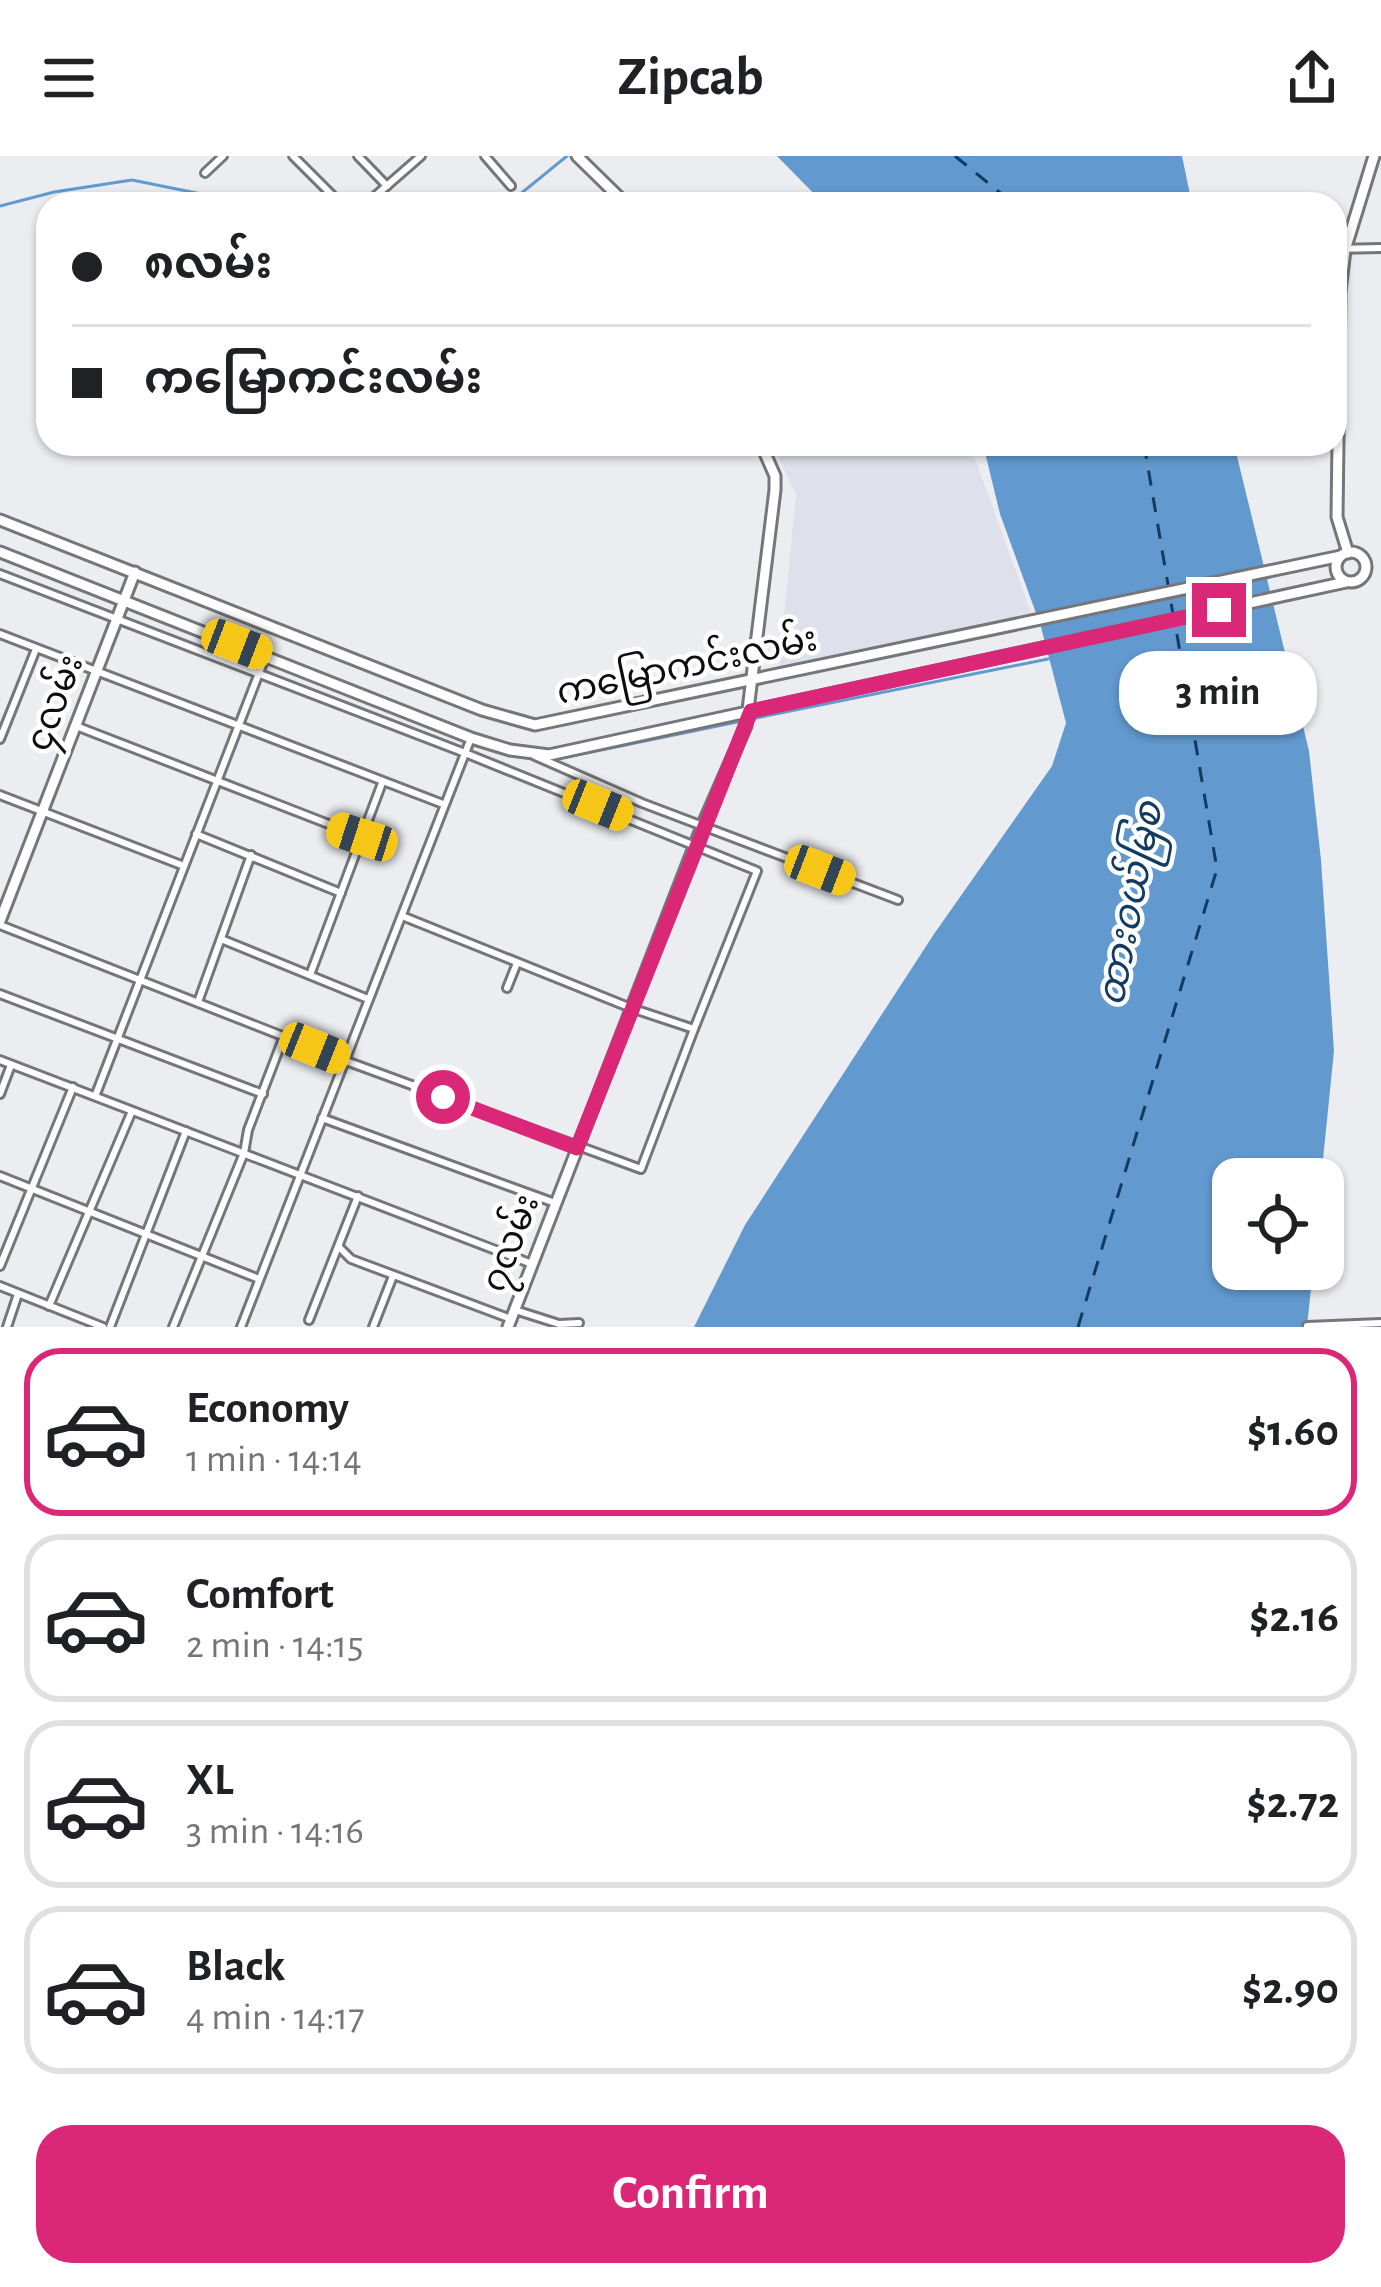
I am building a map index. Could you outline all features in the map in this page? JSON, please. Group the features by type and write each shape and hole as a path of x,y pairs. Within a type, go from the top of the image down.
{"main road":[{"path":"577,156 614,192"},
{"path":"1347,230 1374,156"},
{"name":"၇လမ်း","path":"511,1319 751,711 775,490 766,456"},
{"path":"1338,456 1337,517 1344,554 1336,570 1346,582 1371,571 1359,555 1344,554"},
{"name":"ကမြောကင်းလမ်း","path":"0,520 521,723 548,724 1344,554"},
{"name":"ကမြောကင်းလမ်း","path":"0,552 471,738 532,755 1346,582"},
{"name":"၄လမ်း","path":"0,923 135,572"}],"street":[{"path":"205,173 223,156"},
{"path":"293,156 328,192"},
{"path":"358,156 387,186"},
{"path":"380,192 421,156"},
{"path":"485,156 511,186"},
{"path":"1347,249 1381,248"},
{"path":"0,574 754,867 758,876 640,1169 346,1060 0,923"},
{"path":"0,634 443,805"},
{"path":"0,739 36,649"},
{"path":"95,1095 266,655"},
{"path":"0,695 15,701"},
{"path":"76,726 362,837"},
{"path":"241,1327 471,738"},
{"path":"532,755 642,803 898,900"},
{"path":"310,975 382,783"},
{"path":"0,795 184,866"},
{"path":"196,834 341,892"},
{"path":"199,1002 251,856"},
{"path":"402,916 632,1009 694,1029"},
{"path":"221,939 368,999"},
{"path":"507,988 517,963"},
{"path":"0,994 263,1094"},
{"path":"172,1327 244,1154 284,1036"},
{"path":"0,1060 532,1264"},
{"path":"0,1094 11,1065"},
{"path":"0,1265 73,1088"},
{"path":"49,1306 133,1110"},
{"path":"322,1118 555,1203"},
{"path":"0,1286 106,1327 186,1131"},
{"path":"0,1176 259,1280"},
{"path":"309,1320 358,1196"},
{"path":"339,1247 351,1259 511,1319 579,1323"},
{"path":"373,1327 393,1276"},
{"path":"7,1327 18,1294"},
{"path":"1307,1326 1381,1323"}],"shaded area":[{"path":"778,456 973,456 1035,624 778,679 796,495"}],"water":[{"path":"777,156 1182,156 1190,192 812,192"},
{"name":"ထားဝယ်မြစ","path":"986,456 1237,456 1309,751 1334,1051 1323,1158 1212,1158 1212,1290 1311,1290 1307,1327 694,1327 745,1225 934,934 1052,766 1066,723 1041,627 1000,514"}],"waterway":[{"path":"523,192 567,156"},
{"path":"54,192 132,180 192,192"},
{"path":"0,206 36,197"},
{"path":"751,719 1048,659"},
{"path":"562,758 742,721"}],"ferry route":[{"path":"955,156 999,192"},
{"path":"1146,456 1173,614"},
{"path":"1078,1327 1217,869 1175,623"}],"route":[{"path":"443,1097 577,1148 751,711 1219,610"}]}
